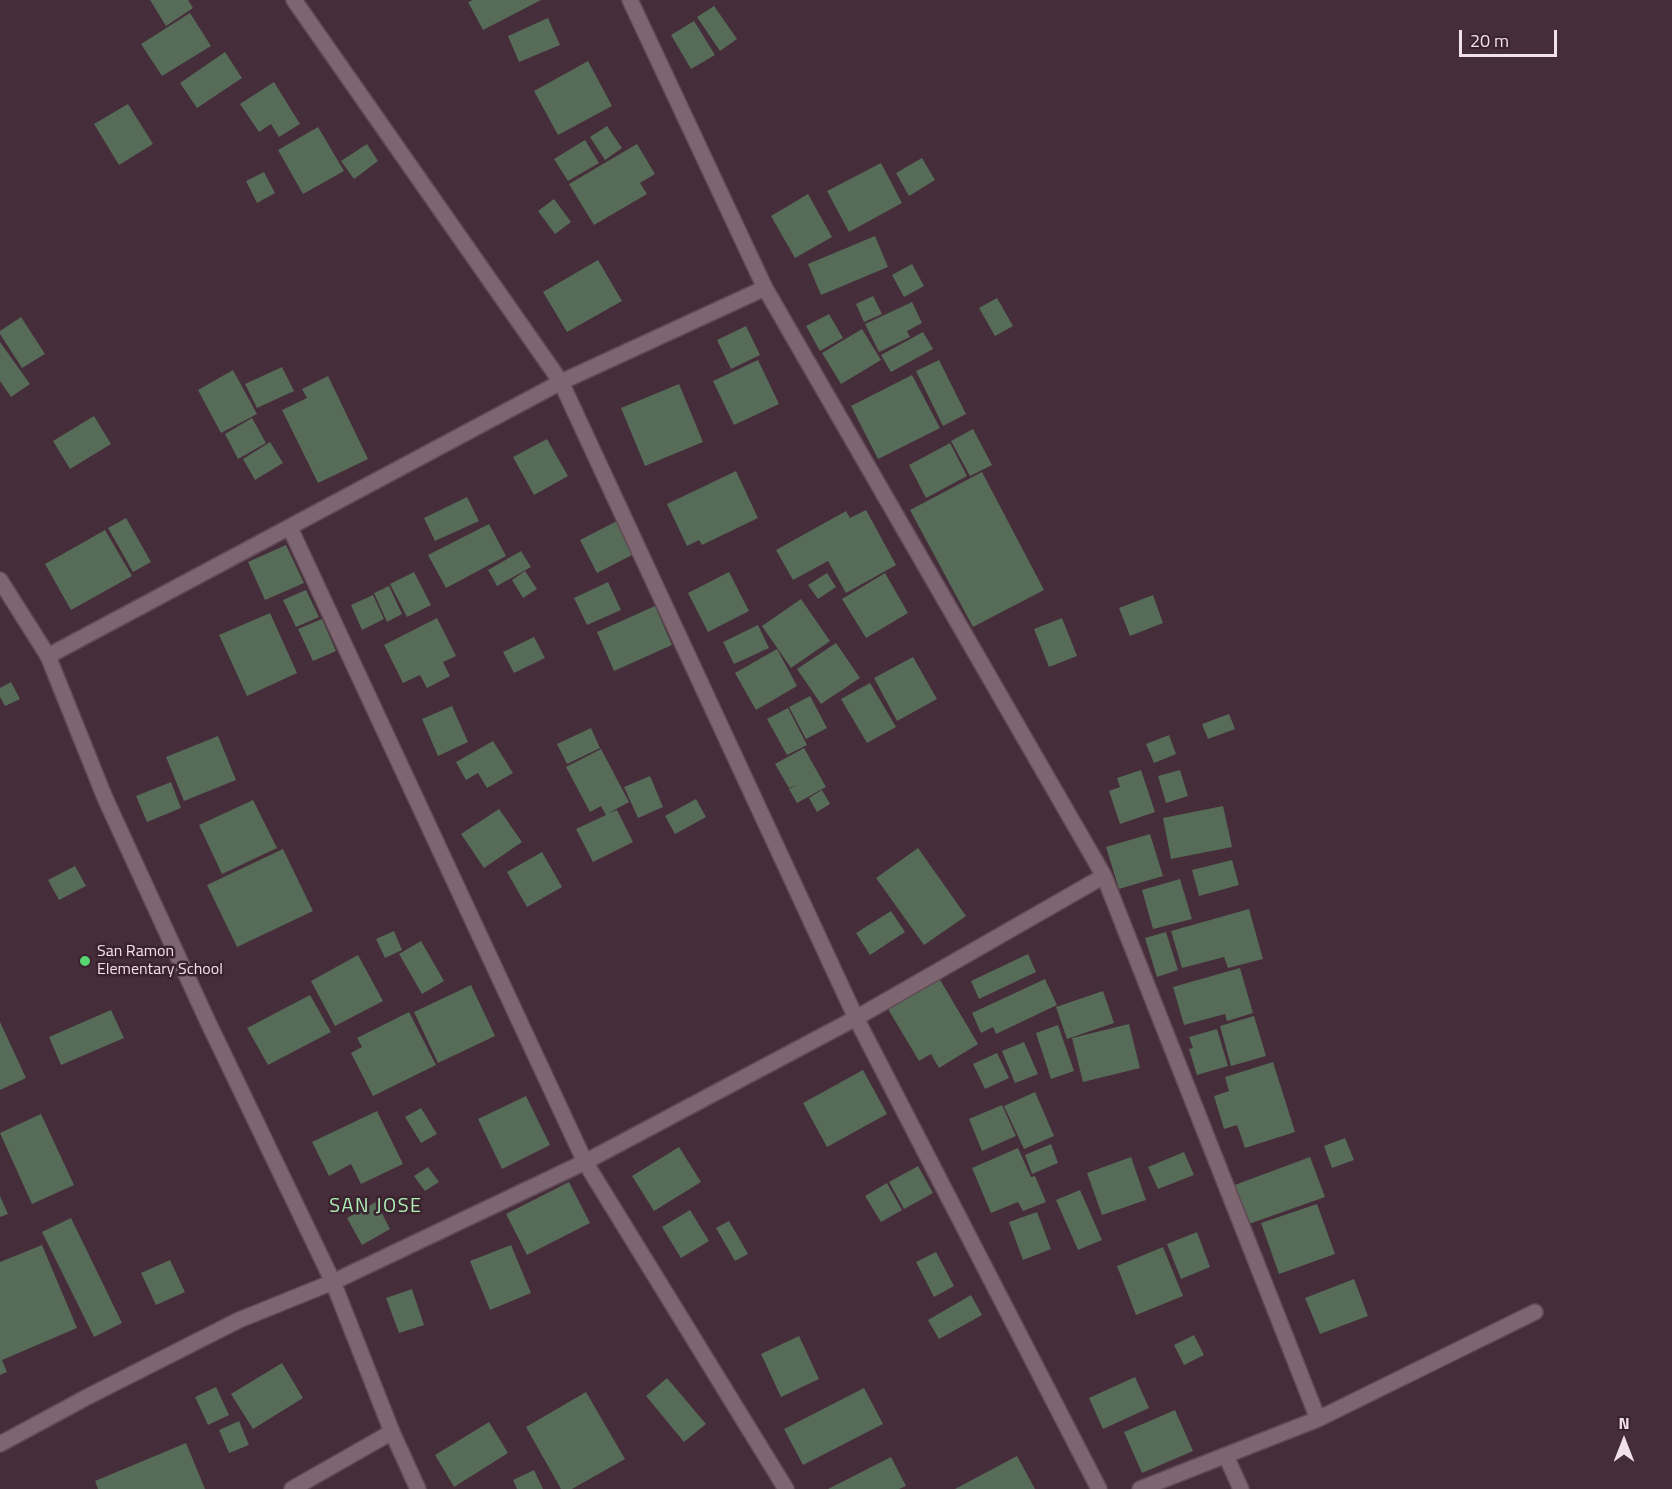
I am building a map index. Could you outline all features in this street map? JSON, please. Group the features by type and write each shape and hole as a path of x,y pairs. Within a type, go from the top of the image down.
{"street":[{"path":"294,0 561,382 856,1018 1099,1489"},
{"path":"630,0 765,288 1104,876 1318,1419"},
{"path":"48,656 561,382 765,288"},
{"path":"290,528 585,1162 786,1489"},
{"path":"0,580 48,656 105,798 208,1022 333,1282 392,1432 418,1489"},
{"path":"0,1444 89,1395 239,1320 333,1282 585,1162 856,1018 1104,876"},
{"path":"1140,1489 1318,1419 1535,1312"},
{"path":"292,1489 392,1432"},
{"path":"1226,1456 1241,1489"}],"building":[{"path":"150,0 188,0 193,8 166,26"},
{"path":"473,0 541,0 483,30 468,2"},
{"path":"714,6 737,39 720,51 697,17"},
{"path":"190,13 211,46 162,76 141,44"},
{"path":"548,18 560,45 519,62 508,36"},
{"path":"694,21 715,55 691,69 671,35"},
{"path":"225,52 242,78 197,108 180,83"},
{"path":"588,61 612,106 558,135 534,91"},
{"path":"274,82 300,124 279,137 271,124 259,132 240,104"},
{"path":"128,104 153,144 119,165 94,124"},
{"path":"607,126 622,148 605,160 590,137"},
{"path":"318,127 344,171 303,194 278,150"},
{"path":"585,140 599,163 568,181 554,159"},
{"path":"367,144 378,161 354,179 341,161"},
{"path":"637,144 655,174 640,183 647,194 594,225 569,184"},
{"path":"922,158 935,180 909,196 896,173"},
{"path":"881,163 902,203 849,232 827,191"},
{"path":"264,172 275,193 257,203 246,181"},
{"path":"808,194 832,237 795,258 771,216"},
{"path":"554,199 571,222 555,234 538,211"},
{"path":"875,236 888,267 821,295 808,264"},
{"path":"598,260 622,301 567,332 543,292"},
{"path":"912,264 924,286 904,297 892,275"},
{"path":"873,296 882,314 864,322 856,304"},
{"path":"997,298 1013,326 995,336 979,308"},
{"path":"912,302 922,323 907,331 910,337 879,352 865,324"},
{"path":"829,314 843,338 820,351 806,326"},
{"path":"21,317 45,354 22,368 0,334 0,331"},
{"path":"746,326 760,355 731,369 717,340"},
{"path":"862,329 881,360 841,384 822,353"},
{"path":"923,332 933,349 891,372 881,355"},
{"path":"0,342 30,384 11,397 0,381"},
{"path":"758,360 779,404 734,425 713,381"},
{"path":"939,360 966,414 943,426 916,371"},
{"path":"282,367 294,391 257,408 245,384"},
{"path":"233,370 257,414 221,433 198,390"},
{"path":"912,375 940,428 878,459 851,406"},
{"path":"328,376 368,459 318,483 282,410 307,398 302,389"},
{"path":"679,384 703,442 645,466 621,408"},
{"path":"94,416 111,444 70,469 53,441"},
{"path":"252,418 266,443 238,459 225,434"},
{"path":"973,429 992,465 970,476 951,441"},
{"path":"547,439 568,476 534,495 513,457"},
{"path":"270,442 283,463 255,480 243,459"},
{"path":"950,443 967,476 926,498 909,465"},
{"path":"736,471 758,518 702,545 699,540 687,546 667,504"},
{"path":"982,472 1044,590 973,627 910,510"},
{"path":"467,497 479,521 435,541 424,518"},
{"path":"866,510 896,565 846,593 828,561 793,580 776,550 846,511 850,518"},
{"path":"126,518 151,562 133,572 108,528"},
{"path":"617,521 634,554 597,573 580,540"},
{"path":"489,524 506,556 446,588 428,555"},
{"path":"105,530 132,576 71,610 45,564"},
{"path":"286,545 304,583 265,600 248,562"},
{"path":"521,551 531,567 497,586 488,570"},
{"path":"525,571 537,589 523,598 512,580"},
{"path":"414,572 431,605 407,617 390,584"},
{"path":"729,572 749,611 708,632 688,593"},
{"path":"827,573 836,587 818,599 808,585"},
{"path":"885,573 908,613 866,638 842,599"},
{"path":"608,582 621,610 587,625 574,598"},
{"path":"389,586 402,614 387,622 374,593"},
{"path":"306,590 319,617 296,627 283,600"},
{"path":"373,595 384,619 362,630 351,605"},
{"path":"1153,595 1163,623 1130,636 1119,608"},
{"path":"801,599 830,641 791,668 762,626"},
{"path":"655,606 672,645 614,671 597,632"},
{"path":"270,613 297,673 247,696 219,635"},
{"path":"437,618 456,656 443,662 450,676 427,688 420,675 403,683 384,645"},
{"path":"1062,618 1077,656 1049,667 1034,629"},
{"path":"322,619 336,651 313,661 298,629"},
{"path":"758,625 769,648 734,664 723,642"},
{"path":"534,637 545,658 514,673 503,652"},
{"path":"836,643 860,678 821,704 797,669"},
{"path":"777,649 797,686 756,710 735,673"},
{"path":"913,657 937,699 897,721 874,678"},
{"path":"11,682 20,699 5,706 0,697 0,688"},
{"path":"870,683 896,727 867,743 841,699"},
{"path":"810,696 827,728 806,739 789,707"},
{"path":"452,706 468,742 438,756 422,719"},
{"path":"788,708 807,745 787,755 767,719"},
{"path":"1229,714 1235,729 1208,739 1202,724"},
{"path":"591,728 600,748 567,764 557,744"},
{"path":"1169,735 1176,754 1154,763 1146,744"},
{"path":"218,736 236,780 184,801 166,757"},
{"path":"493,741 513,773 487,788 478,773 466,780 456,762"},
{"path":"804,748 826,787 797,803 789,789 797,785 789,788 775,764"},
{"path":"601,749 629,802 609,813 617,810 633,842 593,862 576,829 606,815 601,806 590,812 566,767"},
{"path":"1141,770 1155,812 1120,824 1109,791 1120,787 1117,778"},
{"path":"1180,770 1188,796 1166,803 1158,776"},
{"path":"650,776 663,807 638,818 624,787"},
{"path":"171,782 181,808 147,822 136,796"},
{"path":"822,790 830,804 817,812 809,798"},
{"path":"696,799 706,817 675,834 665,816"},
{"path":"253,800 277,848 222,874 199,825"},
{"path":"1223,806 1232,847 1171,859 1163,818"},
{"path":"499,809 522,842 484,868 461,834"},
{"path":"1150,834 1163,876 1119,889 1106,847"},
{"path":"918,848 966,916 924,945 876,878"},
{"path":"283,849 313,911 237,947 207,885"},
{"path":"542,852 562,887 527,907 507,872"},
{"path":"1232,860 1239,885 1199,896 1192,870"},
{"path":"75,866 86,886 59,900 48,880"},
{"path":"1180,879 1192,919 1153,929 1142,890"},
{"path":"1249,909 1263,959 1228,968 1224,957 1182,968 1171,931"},
{"path":"891,911 905,932 870,955 856,933"},
{"path":"394,931 402,950 385,958 376,939"},
{"path":"1166,932 1178,970 1157,977 1145,938"},
{"path":"421,941 444,981 422,994 399,954"},
{"path":"1028,954 1036,972 979,999 971,981"},
{"path":"358,955 383,1001 335,1026 311,981"},
{"path":"1240,968 1253,1013 1227,1021 1225,1014 1184,1025 1173,987"},
{"path":"939,978 978,1044 939,1068 931,1054 919,1061 888,1009"},
{"path":"1045,979 1057,1005 996,1034 993,1027 981,1033 972,1013"},
{"path":"471,985 495,1036 438,1063 414,1012"},
{"path":"1103,991 1114,1023 1067,1039 1056,1007"},
{"path":"310,995 331,1032 268,1065 247,1028"},
{"path":"111,1010 124,1038 61,1065 49,1037"},
{"path":"409,1012 436,1065 373,1096 351,1053 362,1047 357,1038"},
{"path":"1254,1016 1266,1056 1231,1066 1220,1026"},
{"path":"0,1022 26,1078 0,1090"},
{"path":"1129,1024 1140,1068 1083,1082 1072,1038"},
{"path":"1058,1025 1074,1071 1051,1079 1036,1033"},
{"path":"1217,1029 1228,1066 1197,1075 1189,1049 1193,1048 1189,1037"},
{"path":"1024,1042 1038,1074 1015,1083 1002,1051"},
{"path":"997,1053 1009,1078 985,1089 973,1064"},
{"path":"1273,1062 1295,1132 1245,1148 1237,1125 1224,1129 1214,1096 1229,1091 1225,1077"},
{"path":"863,1070 887,1114 827,1147 803,1103"},
{"path":"1035,1092 1054,1136 1024,1149 1004,1106"},
{"path":"526,1096 550,1145 502,1169 478,1119"},
{"path":"1002,1105 1016,1136 982,1151 969,1119"},
{"path":"421,1108 437,1134 421,1143 405,1117"},
{"path":"377,1111 403,1164 361,1184 351,1164 329,1176 312,1142"},
{"path":"41,1114 74,1185 32,1204 0,1133"},
{"path":"1345,1138 1354,1160 1332,1168 1324,1146"},
{"path":"1051,1144 1058,1163 1032,1174 1025,1155"},
{"path":"679,1147 701,1182 654,1211 632,1176"},
{"path":"1018,1148 1031,1177 1035,1176 1046,1202 1023,1211 1018,1202 991,1213 972,1168"},
{"path":"1184,1152 1194,1175 1158,1189 1148,1167"},
{"path":"1131,1157 1146,1200 1102,1215 1087,1173"},
{"path":"1310,1157 1325,1197 1246,1225 1232,1186"},
{"path":"918,1166 933,1193 904,1209 889,1182"},
{"path":"428,1167 439,1182 425,1191 414,1176"},
{"path":"569,1182 590,1223 527,1255 506,1214"},
{"path":"887,1183 902,1210 881,1222 865,1196"},
{"path":"1080,1190 1102,1240 1078,1250 1056,1200"},
{"path":"0,1196 8,1214 0,1217"},
{"path":"376,1202 390,1229 362,1245 347,1218"},
{"path":"1317,1204 1335,1254 1279,1274 1261,1223"},
{"path":"690,1210 709,1241 681,1258 662,1227"},
{"path":"1037,1212 1051,1249 1023,1260 1009,1222"},
{"path":"71,1218 122,1323 94,1337 42,1232"},
{"path":"729,1221 748,1254 735,1261 716,1228"},
{"path":"1197,1232 1210,1267 1181,1279 1167,1244"},
{"path":"42,1245 77,1328 2,1360 7,1372 0,1375 0,1262"},
{"path":"511,1245 531,1293 490,1310 470,1261"},
{"path":"1163,1247 1183,1296 1136,1315 1117,1266"},
{"path":"936,1252 954,1286 934,1297 916,1262"},
{"path":"170,1260 185,1292 156,1305 141,1273"},
{"path":"1354,1279 1368,1316 1320,1334 1305,1298"},
{"path":"412,1289 424,1325 399,1333 386,1298"},
{"path":"971,1295 982,1315 939,1339 928,1320"},
{"path":"1194,1335 1204,1355 1184,1365 1174,1345"},
{"path":"799,1336 819,1379 781,1397 761,1354"},
{"path":"282,1363 303,1398 253,1429 231,1394"},
{"path":"1135,1377 1149,1408 1103,1429 1089,1398"},
{"path":"667,1378 706,1424 684,1442 646,1396"},
{"path":"216,1387 229,1415 208,1425 195,1397"},
{"path":"864,1388 883,1424 803,1465 784,1429"},
{"path":"586,1392 625,1459 572,1489 561,1489 526,1427"},
{"path":"1175,1410 1193,1451 1142,1473 1124,1432"},
{"path":"239,1421 249,1445 229,1453 219,1430"},
{"path":"489,1422 508,1453 454,1487 435,1455"},
{"path":"186,1443 205,1489 98,1489 95,1481"},
{"path":"1017,1456 1035,1489 955,1489"},
{"path":"891,1457 906,1486 899,1489 828,1489"},
{"path":"534,1470 543,1489 517,1489 513,1480"}],"place":[{"name":"San Ramon Elementary School","path":"85,961"}],"district":[{"name":"SAN JOSE","path":"376,1207"}]}
